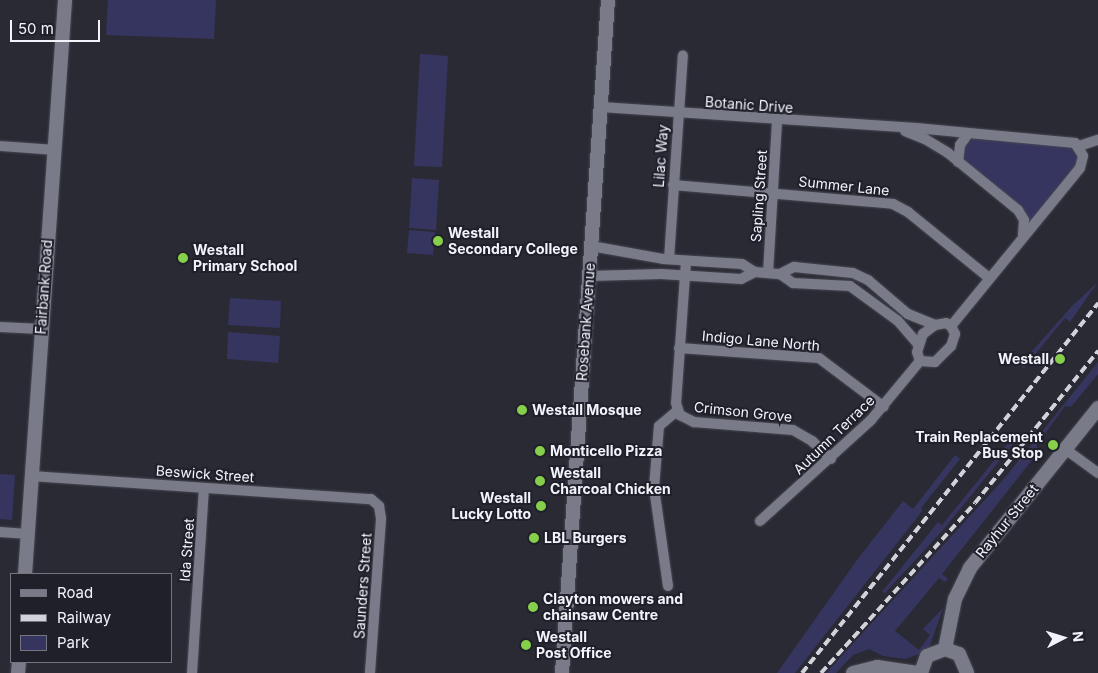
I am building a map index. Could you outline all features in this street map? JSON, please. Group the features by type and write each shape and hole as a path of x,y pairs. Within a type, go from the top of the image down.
{"main road":[{"name":"Fairbank Road","path":"24,573 65,0"},
{"name":"Rosebank Avenue","path":"562,673 608,0"},
{"name":"Rayhur Street","path":"946,649 955,599 970,568 1098,408"},
{"path":"853,673 877,668 919,673 927,656 946,649 959,654 967,673"}],"street":[{"name":"Lilac Way","path":"668,259 683,55"},
{"name":"Botanic Drive","path":"601,107 1066,140 1079,146"},
{"name":"Sapling Street","path":"768,273 778,121"},
{"name":"Botanic Drive","path":"895,128 925,139 958,162 1021,213 1024,220 1023,235"},
{"path":"958,162 960,145 968,134"},
{"path":"935,324 923,334 918,344 920,361 935,362 946,353 954,341 951,326 988,277 1080,168 1083,156 1079,146 1098,140"},
{"path":"0,146 54,150"},
{"name":"Summer Lane","path":"673,185 893,204 908,212 988,277"},
{"path":"592,246 668,259 742,264 755,272 780,274 794,268 853,273 868,280 910,316 935,324 951,326"},
{"name":"Crimson Grove","path":"686,261 679,348 677,411 684,419 694,422 793,430 812,441 831,459"},
{"path":"590,276 685,275 741,279 755,272"},
{"path":"780,274 793,283 853,287 898,321 918,344"},
{"path":"0,327 41,329"},
{"name":"Indigo Lane North","path":"679,348 819,358 884,408"},
{"name":"Autumn Terrace","path":"760,521 831,459 884,408 920,361"},
{"path":"668,586 654,488 659,426 677,411"},
{"path":"1065,449 1098,473"},
{"name":"Beswick Street","path":"31,476 366,498 376,502"},
{"name":"Ida Street","path":"192,673 204,488"},
{"name":"Saunders Street","path":"370,673 381,519 376,502"},
{"path":"0,532 27,534"}],"green space":[{"path":"108,0 216,0 214,39 106,35"},
{"path":"420,54 448,56 442,167 414,166"},
{"path":"974,138 1072,145 1080,161 1030,225 963,160 963,147"},
{"path":"412,178 439,180 436,230 409,228"},
{"path":"409,230 435,232 433,255 407,253"},
{"path":"1098,282 1070,322 1065,318 1024,368 1020,365 1072,306"},
{"path":"230,298 281,301 280,328 228,325"},
{"path":"228,332 280,336 278,363 227,359"},
{"path":"1098,362 1098,374 1071,407 1065,406 1036,446 1040,450 942,574 948,579 945,582 939,578 895,631 919,650 930,635 923,629 943,608 928,651 905,659 883,656 869,649 853,655 836,673 826,673 1003,480"},
{"path":"1026,428 943,530 885,593 882,592 938,522 942,525 1010,441 1013,443"},
{"path":"955,455 960,459 921,508 923,510 795,673 777,673 857,560 903,501 913,509"},
{"path":"0,474 15,475 12,520 0,519"}],"railway":[{"path":"802,673 1098,303"},
{"path":"821,673 975,503 1098,351"}],"place":[{"name":"Westall Secondary College","path":"438,241"},
{"name":"Westall Primary School","path":"183,258"},
{"name":"Westall","path":"1060,359"},
{"name":"Westall Mosque","path":"522,410"},
{"name":"Train Replacement Bus Stop","path":"1053,445"},
{"name":"Monticello Pizza","path":"540,451"},
{"name":"Westall Charcoal Chicken","path":"540,481"},
{"name":"Westall Lucky Lotto","path":"541,506"},
{"name":"LBL Burgers","path":"534,538"},
{"name":"Clayton mowers and chainsaw Centre","path":"533,607"},
{"name":"Westall Post Office","path":"526,645"}]}
